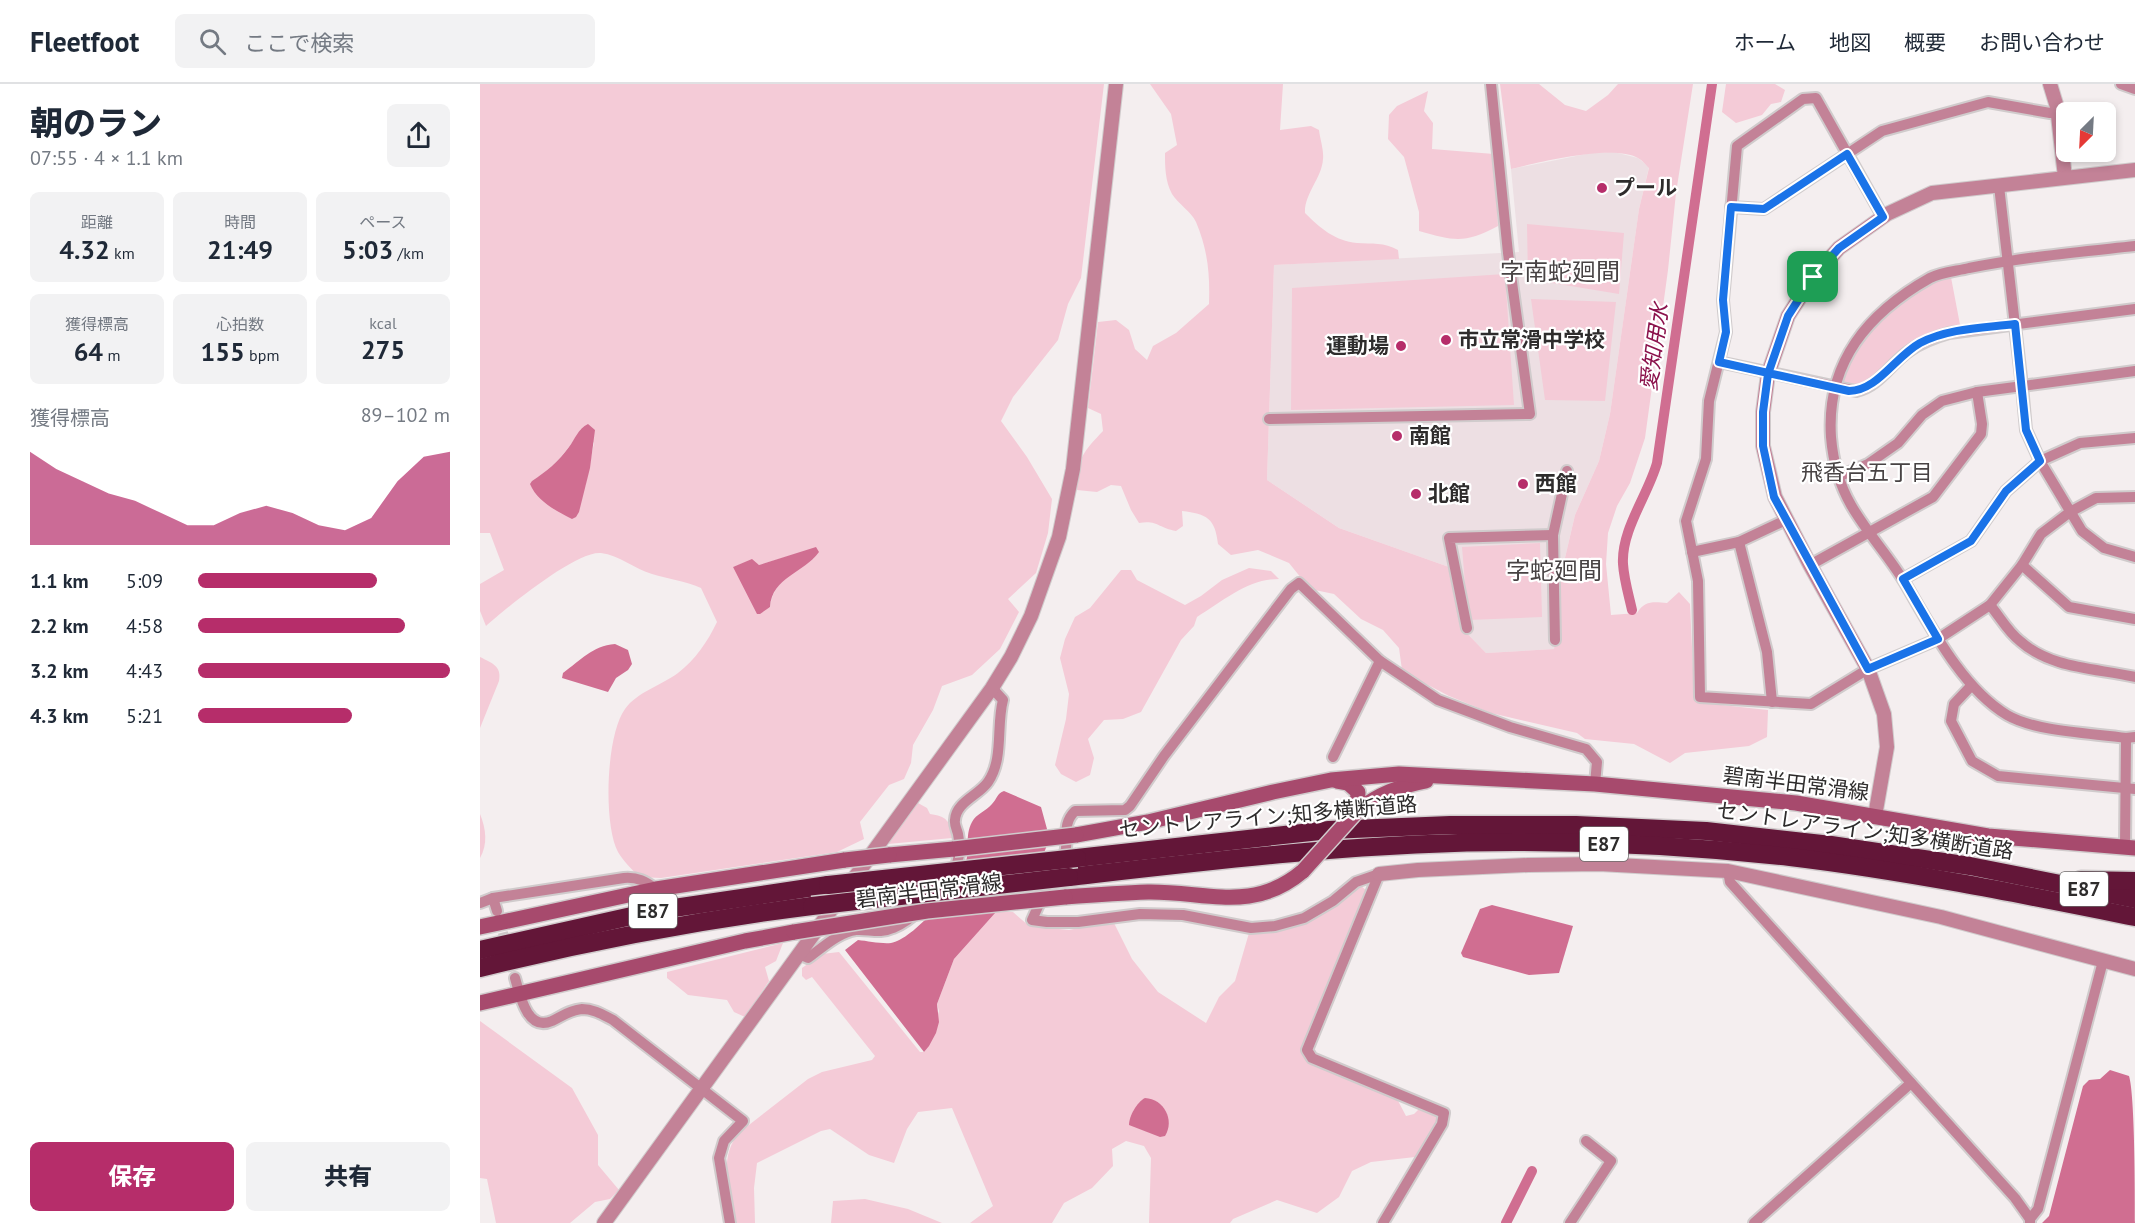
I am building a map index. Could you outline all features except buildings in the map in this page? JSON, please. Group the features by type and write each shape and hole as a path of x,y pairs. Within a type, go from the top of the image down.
{"highway":[{"name":"セントレアライン;知多横断道路","path":"480,950 654,911 828,885 1329,830 1461,825 1576,825 1706,831 1767,837 1970,866 2135,899"},
{"name":"セントレアライン;知多横断道路","path":"480,968 646,931 718,918 812,906 1292,852 1515,842 1632,845 1778,856 1883,870 2135,917"},
{"path":"2034,879 2135,881"}],"main road":[{"name":"碧南半田常滑線","path":"480,927 657,889 845,860 1076,835 1148,822 1331,780 1398,774 1595,784 1796,803 1988,836 2130,847"},
{"name":"碧南半田常滑線","path":"480,1003 745,941 927,911 1065,897 1150,892 1215,898 1247,897 1275,890 1303,872 1358,811 1379,796 1401,786 1450,777"},
{"path":"1331,780 1348,783 1354,787 1358,792 1358,811"}],"street":[{"path":"604,1223 992,688 1011,657 1031,616 1059,537 1070,480 1116,84"},
{"path":"1269,419 1530,414 1508,253 1491,84"},
{"path":"2050,84 2056,108"},
{"path":"2121,84 2135,89"},
{"path":"1883,217 1816,98 1803,99 1737,146 1723,300 1726,332 1709,401 1706,459 1686,519 1698,581 1700,697 1811,704 1868,669 1938,639 1990,605 2022,565 2042,534 2070,512 2096,498 2135,497"},
{"path":"1731,207 1764,209 1882,131 1988,102 2056,112"},
{"path":"2063,162 2065,177"},
{"path":"1875,816 1887,747 1884,714 1868,669 1774,497 1763,446 1763,412 1768,374 1788,316 1813,277 1839,248 1883,217 1932,193 2135,170"},
{"path":"1999,186 2026,430 2040,461 2082,531 2104,548 2135,557"},
{"path":"2130,847 2130,737 2034,726 2007,715 1971,686 1938,639 1903,579 1851,506 1838,477 1830,422 1834,387 1845,358 1863,332 1889,304 1932,276 2007,260 2135,246"},
{"path":"1719,362 1849,391 1867,388 1909,351 1932,338 1961,330 2135,309"},
{"path":"1838,477 1868,464 1898,443 1922,415 1942,401 1977,392 2135,371"},
{"path":"1810,565 1933,497 1981,434 1982,424 1977,392"},
{"path":"1903,579 1971,541 2006,491 2040,461 2080,443 2135,438"},
{"path":"1555,640 1553,535 1567,471"},
{"path":"1692,552 1739,542 1786,520"},
{"path":"1467,628 1449,538 1553,535"},
{"path":"1739,542 1767,652 1772,702"},
{"path":"2022,565 2069,607 2135,619"},
{"path":"1595,784 1597,762 1586,748 1510,727 1438,700 1380,661 1299,583 1294,586 1164,756 1130,806 1125,810 1075,811 1070,816 1065,826 1068,849 1053,873 1032,920 1078,922 1140,914 1183,915 1251,928 1275,926 1304,918 1333,901 1356,882 1379,874 1528,865 1611,865 1728,871 1761,880 1941,917 2135,969"},
{"path":"1990,605 2018,640 2036,654 2063,664 2135,677"},
{"path":"1333,757 1380,661"},
{"path":"1971,686 1954,704 1952,721 1972,761 1998,776 2130,788"},
{"path":"799,954 808,958 841,935 854,930 880,932 903,924 920,910 957,866 958,836 955,820 960,806 988,782 997,756 1000,710 1003,700 992,688"},
{"path":"1728,871 1730,882 2015,1198 2030,1221 2038,1209 2103,962"},
{"path":"1379,874 1306,1050 1312,1058 1444,1113 1442,1124 1383,1223"},
{"path":"480,903 493,898 624,878 636,878 657,889"},
{"path":"493,898 497,911"},
{"path":"515,978 519,994 530,1017 540,1022 552,1021 563,1014 582,1009 598,1012 613,1020 743,1121 724,1141 719,1158 730,1223"},
{"path":"1754,1223 1911,1083"},
{"path":"1570,1223 1611,1161 1586,1141"}],"shaded area":[{"path":"480,84 1104,84 1081,278 1068,304 1058,340 1013,397 1001,421 1027,457 1052,499 1048,533 1036,573 1008,599 1019,612 1000,649 972,675 942,686 933,710 913,745 911,763 904,779 889,785 860,822 864,839 837,852 661,878 639,877 618,852 610,822 610,758 619,721 625,709 636,698 678,673 690,662 705,643 717,622 701,588 652,574 614,556 601,553 590,555 559,570 486,626 480,611 480,584 504,570 490,533 480,533","holes":["581,429 594,443 585,487 532,481 560,458","816,548 814,558 780,584 775,591 770,608 733,567 752,560 759,565"]},
{"path":"1150,84 1283,84 1280,130 1311,126 1319,130 1323,156 1322,166 1307,199 1305,213 1322,229 1342,240 1383,245 1398,250 1399,259 1274,265 1267,480 1339,528 1449,567 1460,626 1486,653 1554,649 1561,575 1575,515 1599,461 1610,414 1639,209 1649,168 1638,158 1627,154 1594,153 1511,169 1500,84 1539,84 1565,105 1586,111 1608,95 1618,84 1693,84 1676,193 1645,438 1630,483 1617,506 1608,533 1606,564 1611,615 1637,613 1643,606 1650,603 1667,603 1679,592 1690,604 1694,692 1703,703 1768,710 1767,737 1749,746 1685,753 1670,763 1634,744 1585,739 1577,733 1491,713 1449,696 1407,674 1402,670 1399,648 1383,630 1361,619 1334,594 1310,589 1289,563 1258,550 1231,555 1218,544 1215,528 1204,516 1182,511 1183,526 1176,531 1154,523 1139,523 1121,486 1111,485 1097,492 1077,490 1078,471 1082,457 1103,431 1101,414 1088,408 1098,322 1116,320 1129,330 1135,349 1147,360 1153,346 1176,333 1209,304 1207,263 1200,232 1194,218 1172,194 1167,179 1165,153 1177,145 1171,114"},
{"path":"1726,84 1775,84 1785,90 1781,102 1771,104 1762,115 1736,123 1722,112"},
{"path":"1428,91 1424,111 1433,123 1432,149 1494,154 1498,226 1476,236 1451,239 1419,231 1419,212 1404,157 1388,139 1389,115 1397,106"},
{"name":"市立常滑中学校","path":"1614,152 1638,158 1649,167 1639,209 1610,414 1599,461 1575,515 1561,575 1554,649 1486,653 1460,626 1449,567 1339,528 1267,480 1274,265 1519,252 1511,169 1591,153"},
{"path":"1527,224 1624,233 1619,294 1528,279"},
{"path":"1950,272 1961,330 1932,338 1867,388 1834,387 1845,358 1889,304"},
{"name":"運動場","path":"1505,274 1514,405 1291,410 1292,288"},
{"path":"1531,299 1616,302 1605,401 1545,400"},
{"path":"588,424 595,430 590,468 579,512 572,519 537,496 530,484 557,462 579,431"},
{"path":"1540,543 1542,617 1468,620 1462,547"},
{"path":"816,547 819,552 813,559 782,582 772,597 770,607 757,614 733,567 752,559 759,565"},
{"path":"1249,568 1271,571 1279,579 1246,587 1197,617 1194,626 1181,640 1141,712 1123,719 1104,720 1088,739 1094,758 1090,775 1076,782 1061,774 1055,765 1066,719 1069,694 1060,658 1065,639 1075,617 1090,608 1121,570 1131,570 1137,580 1185,605 1222,580"},
{"path":"615,644 628,650 632,664 628,670 616,678 608,692 562,678 563,673 587,654"},
{"path":"480,657 495,666 500,676 480,728"},
{"path":"1004,791 1041,807 1047,829 1047,845 1029,876 1007,893 996,912 954,959 937,1004 939,1022 936,1033 924,1052 845,950 858,940 891,943 911,933 933,912 964,868 968,833 972,822"},
{"path":"918,803 927,808 930,814 947,820 952,838 888,844"},
{"path":"480,814 485,836 480,858"},
{"path":"1360,885 1368,892 1305,1054 1396,1097 1406,1116 1414,1114 1421,1107 1441,1115 1436,1129 1415,1157 1371,1162 1352,1171 1339,1197 1317,1213 1277,1200 1233,1219 1230,1223 1149,1223 1151,1158 1144,1146 1126,1141 1112,1149 1113,1166 1092,1188 1064,1203 1052,1223 970,1223 993,1206 952,1108 918,1112 907,1129 894,1163 869,1155 830,1129 821,1131 757,1163 754,1188 755,1223 737,1223 728,1188 727,1164 733,1142 740,1132 808,1079 822,1072 872,1060 875,1056 812,977 806,980 802,976 802,968 822,954 839,952 920,1052 924,1052 939,1011 937,1004 954,959 996,912 1013,912 1029,926 1069,930 1113,921 1132,959 1158,992 1206,1023 1219,997 1235,981 1249,933 1276,931 1306,923"},
{"path":"1492,905 1573,926 1559,973 1529,975 1463,957 1461,953 1480,909"},
{"path":"783,943 776,961 765,967 769,981 745,1017 734,1012 727,1000 688,995 667,978 667,972"},
{"path":"480,1021 572,1088 598,1135 598,1165 619,1190 610,1199 595,1202 570,1223 496,1223 487,1179 480,1178"},
{"path":"2110,1070 2129,1076 2131,1087 2135,1223 2042,1223 2049,1216 2083,1086 2089,1080 2100,1079"},
{"path":"1145,1098 1158,1102 1166,1111 1169,1123 1165,1136 1160,1137 1129,1125 1134,1110"},
{"path":"865,1199 908,1209 942,1223 831,1223 833,1201"}],"waterway":[{"name":"愛知用水","path":"1632,610 1624,576 1624,551 1626,538 1657,463 1712,84"},
{"name":"愛知用水","path":"1506,1223 1532,1171"}],"tunnel":[{"path":"499,918 515,978"}],"place":[{"name":"プール","path":"1602,188"},
{"name":"市立常滑中学校","path":"1446,340"},
{"name":"運動場","path":"1401,346"},
{"name":"南館","path":"1397,436"},
{"name":"西館","path":"1523,484"},
{"name":"北館","path":"1416,494"}],"district":[{"name":"字南蛇廻間","path":"1560,272"},
{"name":"飛香台五丁目","path":"1867,472"},
{"name":"字蛇廻間","path":"1554,571"}],"route":[{"path":"1813,277 1788,316 1768,374 1763,412 1763,446 1774,497 1868,669 1938,639 1903,579 1971,541 2006,491 2040,461 2026,430 2015,324 1961,330 1932,338 1909,351 1873,384 1856,391 1768,374 1719,362 1726,332 1723,300 1731,207 1764,209 1847,154 1883,217 1839,248 1813,277"}]}
